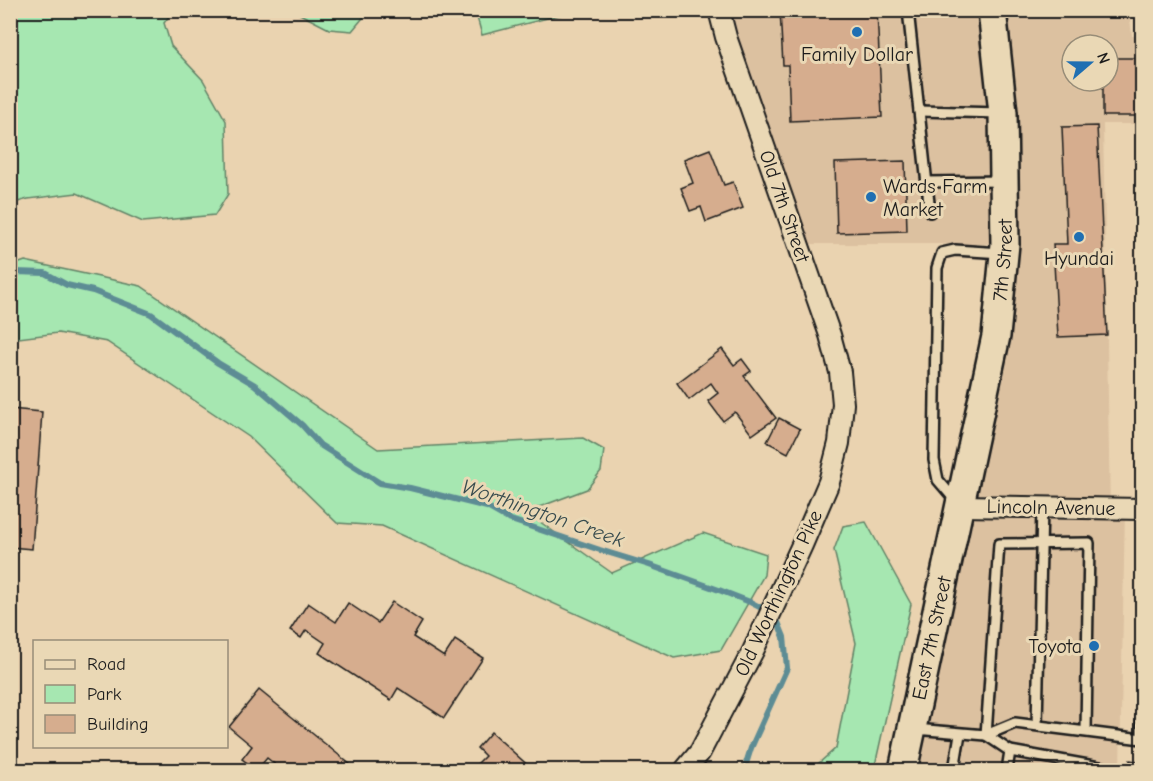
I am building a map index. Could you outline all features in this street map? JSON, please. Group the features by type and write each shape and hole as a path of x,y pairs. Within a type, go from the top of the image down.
{"main road":[{"name":"7th Street","path":"960,506 996,336 1004,253 1003,113 992,10"},
{"name":"East 7th Street","path":"903,771 960,506"}],"street":[{"name":"Old 7th Street","path":"719,10 729,48 830,335 840,372 843,404"},
{"name":"Old Worthington Pike","path":"685,771 700,752 753,651 829,482 839,443 843,404"},
{"name":"Lincoln Avenue","path":"960,506 1143,509"}],"lane":[{"path":"908,10 930,212"},
{"path":"919,111 1003,113"},
{"path":"927,182 1004,181"},
{"path":"960,506 938,480 934,460 937,267 942,253 956,250 1004,253"},
{"path":"1037,725 1042,507"},
{"path":"986,735 999,544 1089,543 1086,731"},
{"path":"912,729 986,735 1015,723 1142,739 1143,662"},
{"path":"954,771 960,734"},
{"path":"986,735 1010,751 1116,771"},
{"path":"1007,771 1010,751"}],"shaded area":[{"path":"719,11 1129,11 1132,36 1142,36 1142,124 1103,124 1110,508 1125,508 1120,770 903,770 1005,244 798,244"}],"green space":[{"path":"11,10 173,11 164,23 171,46 203,80 226,121 228,194 215,215 143,222 77,193 28,199 11,204"},
{"path":"366,10 367,13 352,31 329,29 294,11"},
{"path":"475,10 575,10 575,11 482,35"},
{"path":"25,261 141,286 378,449 583,438 604,450 601,471 587,489 526,512 612,573 703,533 766,554 764,575 721,650 674,658 382,526 337,523 249,437 107,342 58,333 11,339 11,266"},
{"path":"866,522 911,604 874,770 811,770 836,748 856,643 834,550 843,526"}],"building":[{"path":"780,10 877,10 882,117 790,121 788,65 783,65"},
{"path":"1120,58 1142,58 1142,116 1103,116 1103,93 1120,93"},
{"path":"1097,126 1107,335 1058,337 1053,244 1067,244 1062,127"},
{"path":"710,149 724,185 733,182 743,208 706,222 701,207 690,211 681,188 693,183 684,159"},
{"name":"Wards Farm Market","path":"905,161 907,231 837,233 835,163"},
{"path":"722,349 734,365 742,359 751,371 744,376 776,418 752,435 735,412 723,421 708,401 718,393 711,383 689,400 677,383"},
{"path":"10,409 42,412 32,549 10,547"},
{"path":"779,418 800,429 788,453 767,442"},
{"path":"392,602 422,622 413,637 444,657 455,640 483,658 444,718 398,688 391,700 319,653 325,643 306,630 301,638 290,631 308,603 336,622 348,603 378,623"},
{"path":"259,690 351,765 347,770 282,770 267,758 257,770 242,759 252,746 229,727"},
{"path":"491,732 533,770 471,770 485,756 477,748"},
{"path":"1130,760 1142,762 1142,770 1129,770"}],"waterway":[{"name":"Worthington Creek","path":"10,274 16,272 45,273 67,285 93,291 151,314 218,363 255,385 302,425 320,445 380,483 487,507 508,519 719,590 775,615 784,637 787,668 751,748 744,770"}],"place":[{"name":"Family Dollar","path":"857,32"},
{"name":"Wards Farm Market","path":"871,197"},
{"name":"Hyundai","path":"1079,237"},
{"name":"Toyota","path":"1094,646"}]}
